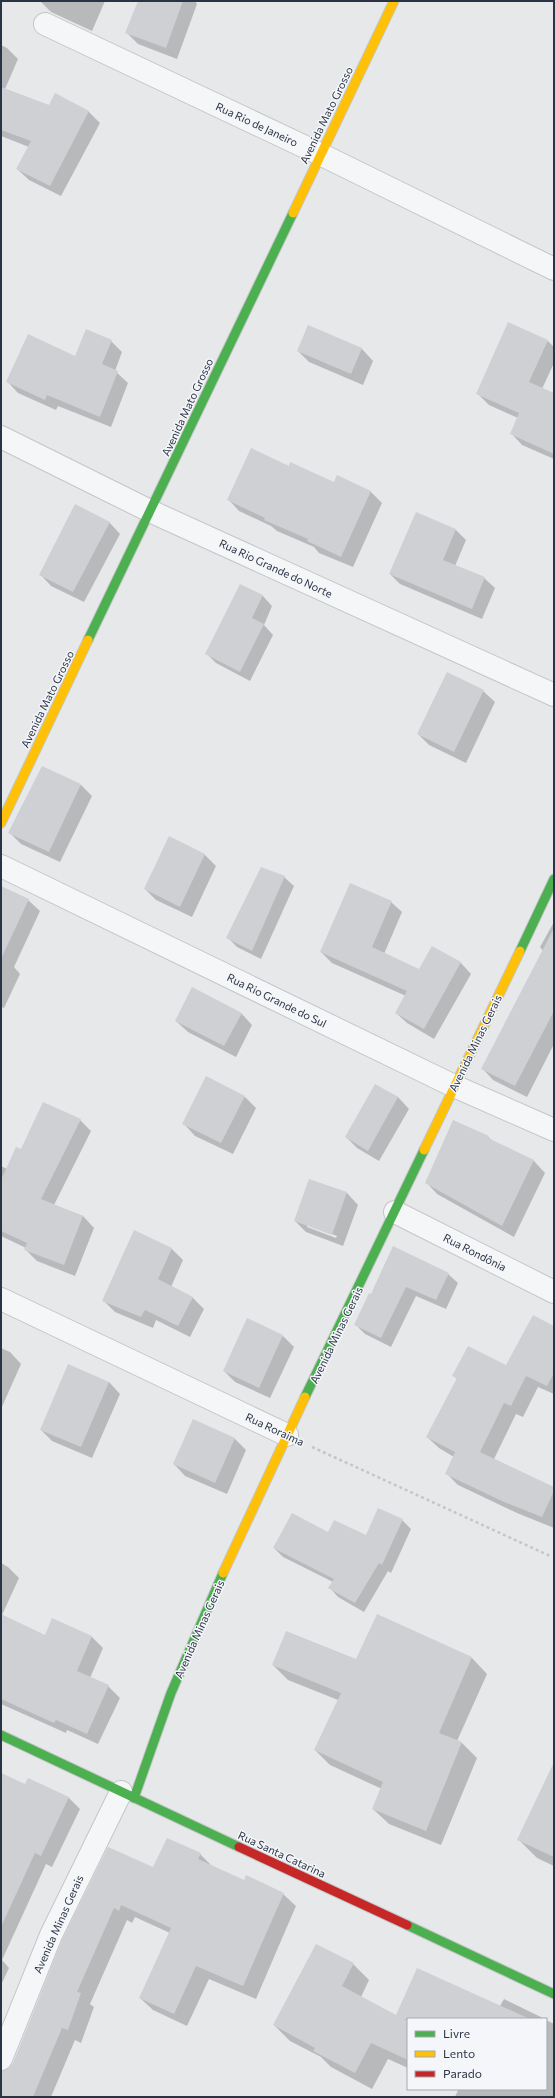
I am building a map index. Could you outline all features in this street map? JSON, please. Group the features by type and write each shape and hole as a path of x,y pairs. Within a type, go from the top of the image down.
{"street":[{"name":"Avenida Mato Grosso","path":"1,823 394,1"},
{"name":"Rua Rio de Janeiro","path":"45,24 320,154 554,269"},
{"name":"Rua Rio Grande do Norte","path":"1,437 150,511 554,695"},
{"name":"Rua Rio Grande do Sul","path":"1,866 454,1086 554,1130"},
{"name":"Avenida Minas Gerais","path":"1,2059 51,1935 127,1795 198,1628 287,1435 554,879"},
{"name":"Rua Rondônia","path":"395,1212 554,1292"},
{"name":"Rua Roraima","path":"1,1299 287,1435"},
{"name":"Rua Santa Catarina","path":"1,1735 554,1994"}],"path":[{"name":"Rua Roraima","path":"287,1435 550,1556"}],"building":[{"path":"138,1 183,1 166,48 125,33"},
{"path":"1,87 49,105 55,93 89,111 50,186 16,169 31,141 1,130"},
{"path":"508,322 548,340 529,382 554,393 554,454 510,434 519,413 476,394"},
{"path":"308,325 362,348 351,374 297,351"},
{"path":"86,329 112,340 102,364 118,371 100,417 47,395 45,400 6,382 28,334 75,356"},
{"path":"251,448 289,466 290,462 334,482 337,475 371,491 341,557 307,541 308,539 264,520 265,518 227,500"},
{"path":"75,504 110,522 73,592 39,575"},
{"path":"416,512 456,529 443,560 485,577 472,609 389,574"},
{"path":"240,584 263,595 252,618 264,624 240,672 205,654"},
{"path":"447,672 484,690 454,752 417,734"},
{"path":"42,766 81,784 49,852 8,833"},
{"path":"169,836 205,854 180,907 144,889"},
{"path":"261,867 285,876 252,951 226,938"},
{"path":"350,883 392,901 372,947 419,969 432,946 461,962 424,1029 395,1013 407,991 320,952"},
{"path":"1,886 29,899 1,959"},
{"path":"554,928 554,1011 515,1086 481,1069"},
{"path":"192,987 242,1013 224,1046 175,1021"},
{"path":"206,1076 245,1096 221,1143 182,1124"},
{"path":"375,1084 398,1097 368,1151 345,1137"},
{"path":"43,1102 81,1119 41,1199 83,1216 64,1265 24,1250 27,1243 1,1231 1,1180 16,1147 21,1149"},
{"path":"453,1120 489,1136 488,1138 534,1160 502,1226 425,1183"},
{"path":"309,1179 347,1192 332,1235 294,1221"},
{"path":"134,1230 172,1248 158,1279 193,1297 178,1326 145,1310 141,1317 102,1301"},
{"path":"393,1246 449,1273 436,1300 406,1287 381,1338 354,1325 369,1293 371,1294"},
{"path":"533,1315 554,1326 554,1373 547,1386 526,1376 511,1406 504,1403 480,1452 554,1487 554,1491 542,1517 504,1502 445,1474 455,1452 426,1437 457,1378 452,1376 468,1346 506,1365"},
{"path":"247,1318 283,1335 259,1388 223,1371"},
{"path":"68,1364 109,1382 81,1447 40,1430"},
{"path":"193,1419 235,1438 215,1483 173,1464"},
{"path":"378,1508 403,1519 382,1565 379,1563 355,1603 328,1588 334,1579 273,1548 292,1513 328,1532 334,1520 366,1535"},
{"path":"1,1614 45,1635 52,1618 92,1636 77,1671 109,1685 87,1734 56,1720 54,1723 1,1699"},
{"path":"377,1614 472,1657 439,1733 462,1742 426,1831 372,1809 383,1782 314,1750 341,1693 272,1665 286,1631 356,1659"},
{"path":"554,1762 554,1857 517,1840"},
{"path":"1,1773 25,1784 28,1778 69,1797 41,1856 35,1853 1,1927"},
{"path":"167,1838 201,1853 198,1859 244,1880 246,1875 284,1893 243,1986 196,1966 174,2014 139,1998 171,1928 121,1905 119,1911 114,1908 77,1992 81,1993 68,2030 62,2028 33,2097 1,2097 1,2071 8,2069 13,2064 62,1940 108,1847 153,1867"},
{"path":"316,1944 354,1963 342,1986 396,2015 417,1968 528,2018 407,2018 404,2019 407,2020 407,2060 371,2043 355,2073 313,2051 315,2048 273,2025"}],"traffic: fast":[{"path":"88,640 293,213"},
{"path":"520,951 554,879"},
{"path":"305,1397 424,1150"},
{"path":"134,1798 171,1693 223,1573"},
{"path":"1,1735 239,1847"},
{"path":"407,1925 554,1994"}],"traffic: slow":[{"path":"293,213 394,1"},
{"path":"1,823 88,640"},
{"path":"424,1150 520,951"},
{"path":"223,1573 305,1397"}],"traffic: jam":[{"path":"239,1847 407,1925"}]}
